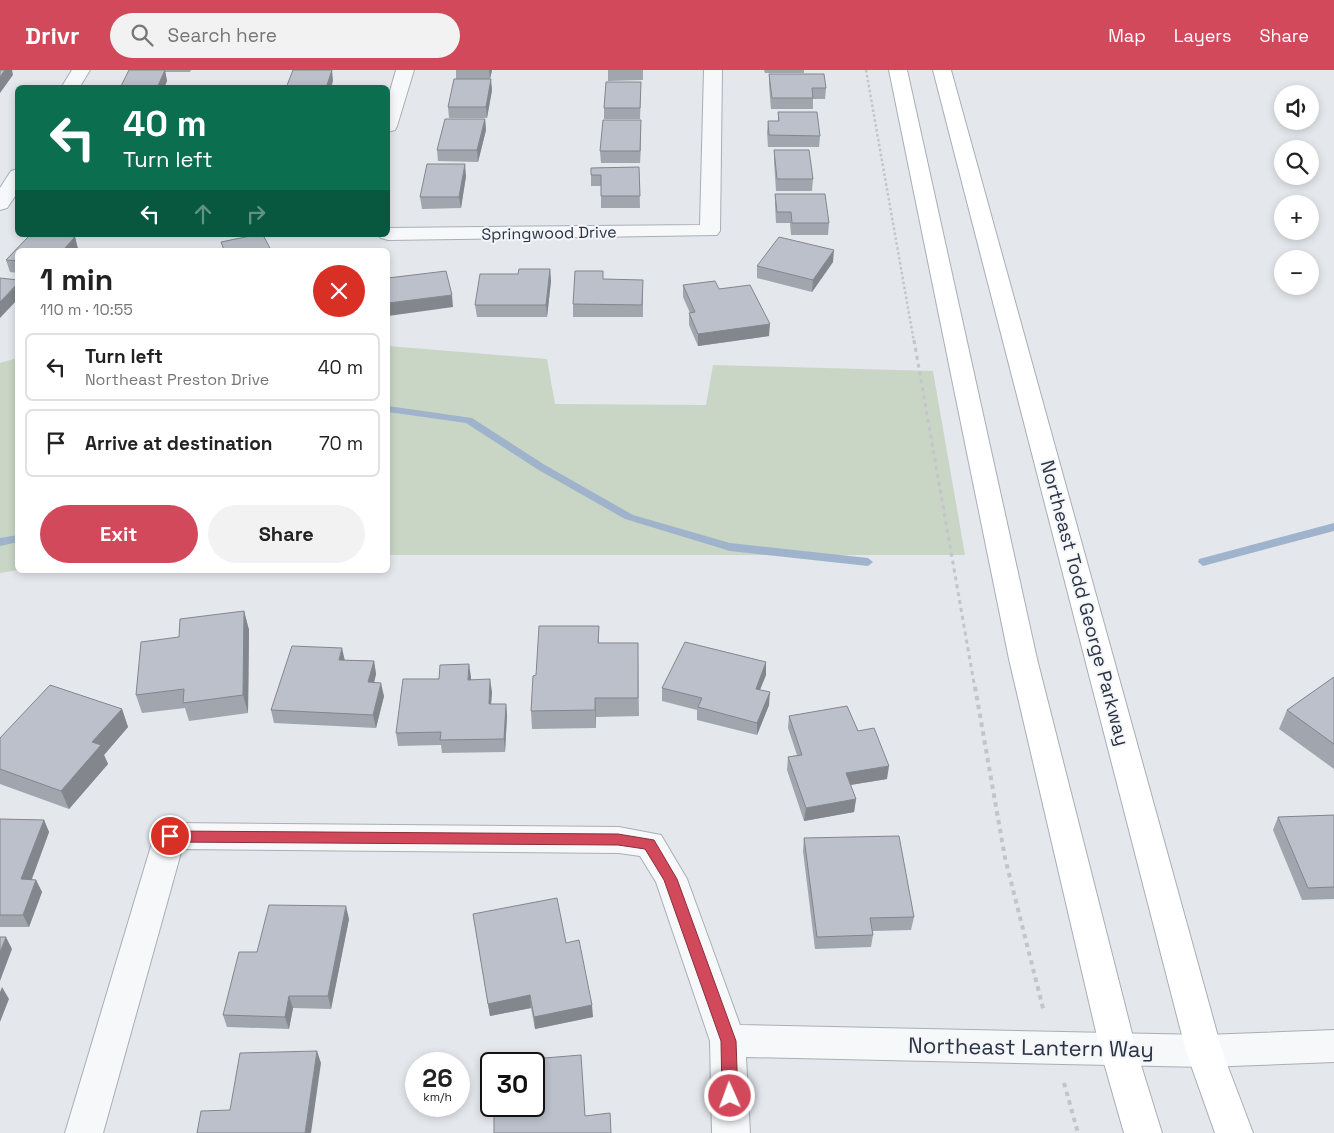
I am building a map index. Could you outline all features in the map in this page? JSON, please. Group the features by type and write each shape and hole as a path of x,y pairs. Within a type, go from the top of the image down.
{"main road":[{"path":"898,70 1024,659 1118,1049 1143,1133"},
{"name":"Northeast Todd George Parkway","path":"942,70 1204,1051 1234,1133"}],"street":[{"path":"72,85 81,70"},
{"path":"390,119 404,70"},
{"name":"Springwood Drive","path":"390,234 710,231 713,70"},
{"path":"0,204 15,180"},
{"path":"84,1133 170,836 618,840 650,844 671,879 728,1041 731,1133"},
{"name":"Northeast Lantern Way","path":"728,1041 1204,1051 1334,1046"}],"path":[{"path":"866,70 1005,858 1030,966 1078,1133"}],"green space":[{"path":"390,346 547,359 555,404 706,405 713,365 933,371 965,555 390,555"},
{"path":"15,359 15,570 0,573 0,363"}],"building":[{"path":"0,70 5,70 0,77"},
{"path":"129,70 165,70 158,85 122,85"},
{"path":"293,70 332,70 327,85 287,85"},
{"path":"769,74 824,74 826,88 812,88 813,98 772,98"},
{"path":"454,79 491,79 486,107 448,107"},
{"path":"606,82 641,82 640,108 604,108"},
{"path":"778,112 817,112 820,136 769,135 768,121 779,121"},
{"path":"445,119 485,119 477,150 437,150"},
{"path":"603,120 641,120 640,151 600,151"},
{"path":"774,150 809,150 813,179 777,179"},
{"path":"427,164 465,164 459,197 420,197"},
{"path":"639,167 640,196 601,196 601,175 591,175 591,168"},
{"path":"775,194 825,194 829,223 792,223 791,212 777,212"},
{"path":"28,237 75,237 65,248 18,248"},
{"path":"245,237 264,237 270,248 223,248 221,242"},
{"path":"779,237 834,250 813,280 757,266"},
{"path":"15,251 15,261 6,260"},
{"path":"519,269 550,269 546,305 475,305 480,274 518,274"},
{"path":"446,271 452,295 390,303 390,278"},
{"path":"575,271 603,271 603,279 643,280 642,305 573,304"},
{"path":"0,278 15,280 15,286 0,302"},
{"path":"715,281 719,289 750,285 770,324 698,334 689,313 695,312 683,285"},
{"path":"244,611 243,695 183,703 184,689 136,695 141,642 179,637 180,619"},
{"path":"539,626 599,626 598,643 638,643 638,698 595,698 595,710 531,711 533,676 536,675"},
{"path":"685,642 766,662 756,689 770,692 757,723 698,707 702,698 662,688"},
{"path":"292,646 342,648 339,660 374,661 368,682 381,683 373,715 271,710"},
{"path":"469,664 468,680 490,679 489,704 506,704 504,739 440,740 441,732 396,733 403,679 439,679 440,665"},
{"path":"1334,677 1334,744 1287,710"},
{"path":"50,685 122,709 92,742 101,745 61,791 0,769 0,738"},
{"path":"847,706 858,731 874,728 889,766 846,773 856,799 806,808 788,757 802,755 789,716"},
{"path":"1334,815 1334,887 1308,888 1278,817"},
{"path":"0,819 44,820 21,879 36,880 23,915 0,915"},
{"path":"899,836 914,917 870,918 873,935 817,937 804,838"},
{"path":"557,898 566,943 579,940 592,1005 534,1017 530,995 488,1004 473,914"},
{"path":"269,905 346,906 328,996 289,996 285,1017 223,1015 239,952 257,952"},
{"path":"0,937 6,937 0,952"},
{"path":"317,1051 305,1133 197,1133 201,1111 230,1110 240,1053"},
{"path":"581,1055 585,1116 610,1113 611,1133 494,1133 494,1117 545,1117 545,1058"}],"waterway":[{"path":"390,409 469,420 541,467 629,517 730,547 868,562"},
{"path":"1203,562 1334,527"},
{"path":"0,542 15,539"}],"route":[{"path":"170,836 330,839 618,840 650,844 671,879 728,1041 730,1096"}]}
